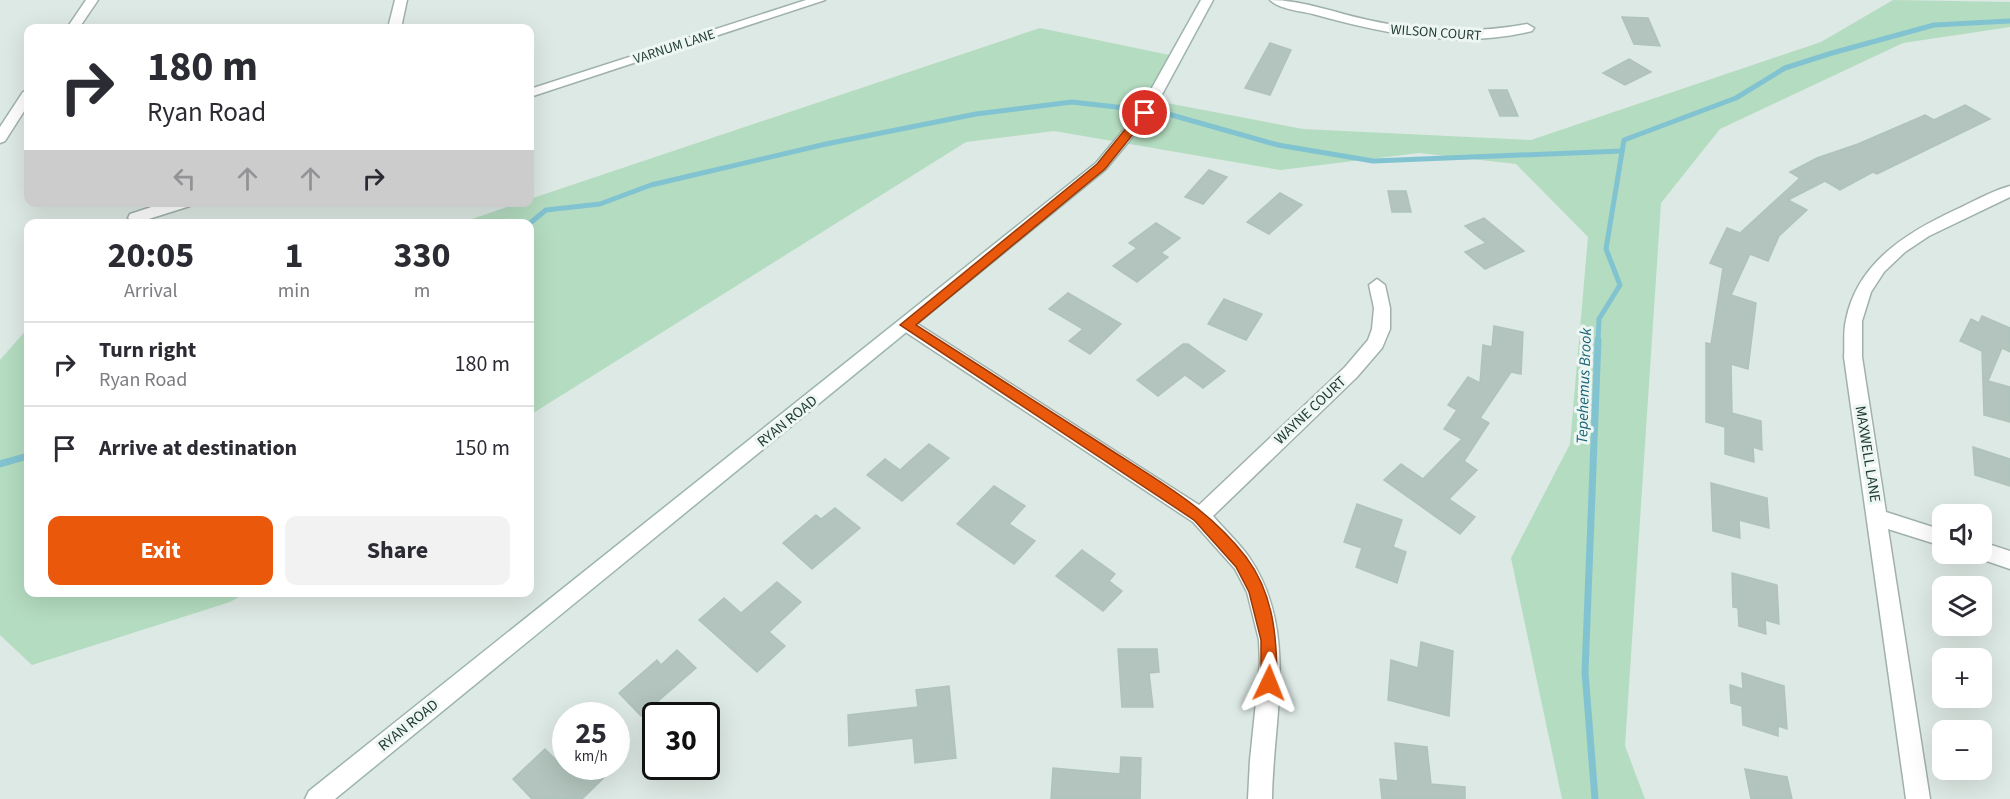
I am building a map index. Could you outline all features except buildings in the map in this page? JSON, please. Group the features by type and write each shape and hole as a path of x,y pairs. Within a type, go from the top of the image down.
{"street":[{"path":"76,24 92,0"},
{"path":"395,24 401,0"},
{"name":"VARNUM LANE","path":"534,92 819,0"},
{"name":"RYAN ROAD","path":"317,799 1085,181 1116,150 1145,113 1207,0"},
{"name":"WILSON COURT","path":"1276,0 1404,32 1487,36 1527,28"},
{"path":"0,138 5,122 24,100"},
{"name":"MAXWELL LANE","path":"1918,799 1851,341 1853,322 1860,293 1877,266 1901,245 2006,197"},
{"path":"136,218 170,207"},
{"name":"WAYNE COURT","path":"1200,516 1351,372 1376,343 1381,330 1382,308 1377,285"},
{"path":"907,325 1200,516 1242,563 1257,591 1266,617 1271,663 1261,760 1260,799"},
{"path":"1878,518 1932,535"},
{"path":"1992,554 2010,560"}],"green space":[{"path":"1893,0 2010,2 2010,27 1903,43 1720,129 1661,203 1625,746 1645,799 1562,799 1511,558 1570,444 1588,237 1516,164 1419,153 1280,170 1054,131 966,142 534,412 534,219 472,219 507,207 534,207 534,198 1040,28 1174,56 1151,100 1303,129 1531,140 1821,42"},
{"path":"24,333 24,597 239,597 230,602 32,665 0,635 0,360"}],"waterway":[{"name":"Tepehemus Brook","path":"1598,341 1599,319 1620,285 1606,249 1624,140 1736,98 1785,68 1832,53 1934,25 2010,21"},
{"path":"534,220 546,210 600,204 651,185 826,144 976,114 1072,102 1125,108"},
{"path":"1168,114 1278,145 1373,161 1622,151"},
{"name":"Tepehemus Brook","path":"1595,799 1585,672 1598,340"},
{"path":"0,464 24,457"}],"route":[{"path":"1145,113 1134,130 1085,181 907,325 932,339 1200,516 1242,563 1257,591 1266,617 1269,640 1271,663 1269,683"}]}
